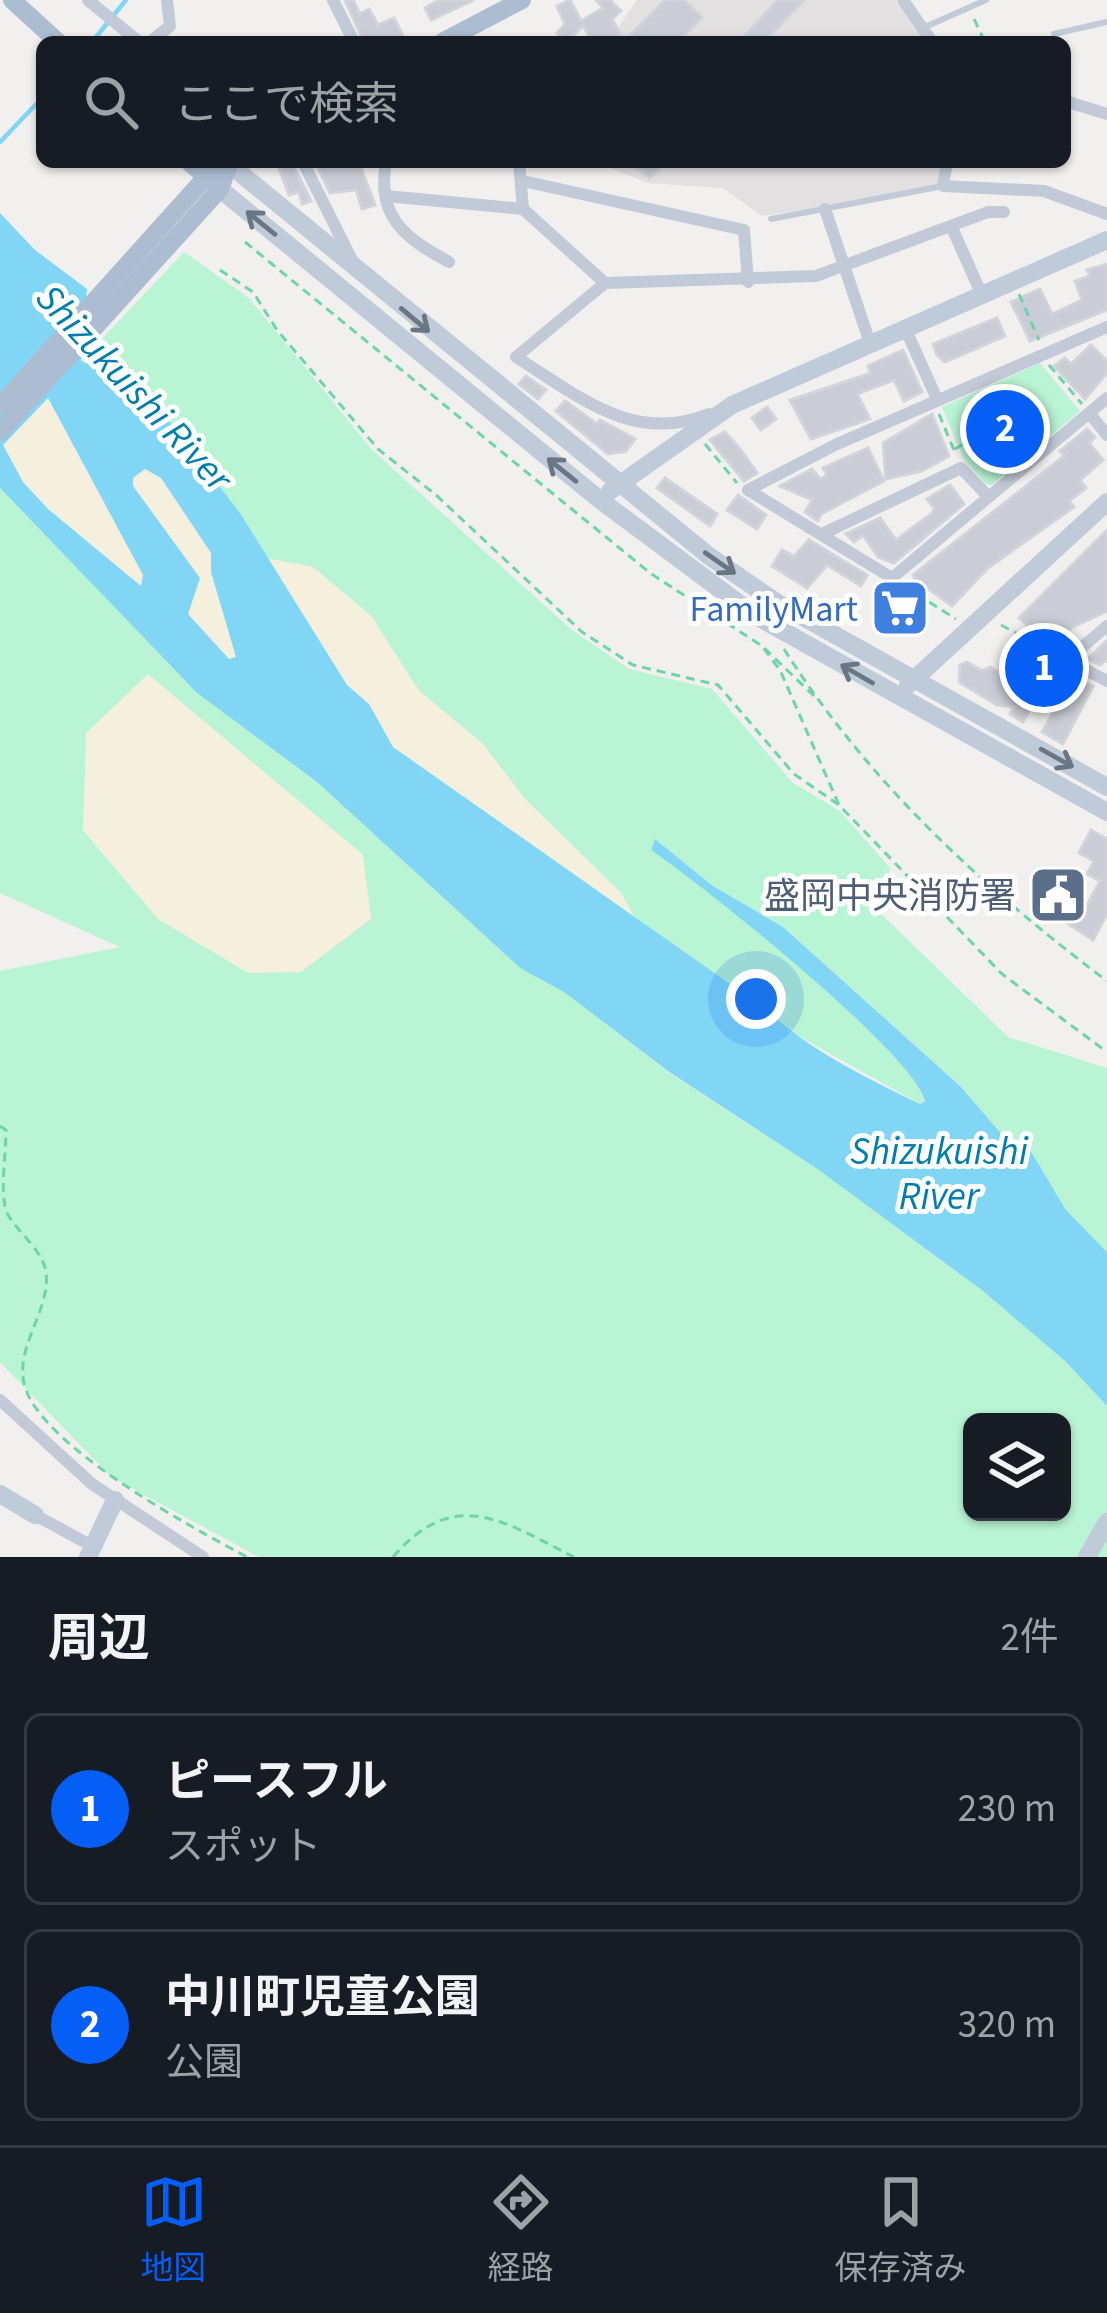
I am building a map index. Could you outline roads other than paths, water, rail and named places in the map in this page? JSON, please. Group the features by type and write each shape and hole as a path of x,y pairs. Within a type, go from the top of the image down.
{"main road":[{"path":"12,0 55,36"},
{"path":"470,35 522,0"},
{"path":"195,168 213,183"},
{"path":"0,406 224,168"},
{"path":"0,432 190,208"}],"street":[{"path":"88,0 132,36"},
{"path":"158,36 170,26 167,0"},
{"path":"333,0 351,36"},
{"path":"903,0 929,36"},
{"path":"1071,103 1107,114"},
{"path":"234,168 616,486 776,602 1107,787"},
{"path":"307,168 347,242 356,271"},
{"path":"385,168 381,188 404,237 449,262"},
{"path":"520,168 523,209"},
{"path":"946,168 943,186 1044,191 1107,214"},
{"path":"523,181 744,230 748,282"},
{"path":"213,183 600,500 756,616 1107,812"},
{"path":"386,196 523,209 605,284"},
{"path":"826,209 870,343"},
{"path":"1004,212 816,276 605,284 516,356 590,405 629,422 677,424 732,405 1107,240"},
{"path":"952,228 982,295"},
{"path":"1107,327 935,400 748,490 892,578 1107,398"},
{"path":"905,328 935,400"},
{"path":"600,500 732,405"},
{"path":"1089,413 1107,435"},
{"path":"822,534 962,468 987,496"},
{"path":"896,696 1107,502"},
{"path":"1107,626 1066,660 1107,681"},
{"path":"0,1400 115,1500 203,1557"},
{"path":"0,1495 90,1551 115,1500"},
{"path":"1088,1557 1107,1522"}],"lane":[{"path":"925,27 986,0"},
{"path":"1054,34 1107,22"},
{"path":"772,219 943,186"}],"water":[{"name":"Shizukuishi River","path":"0,213 35,250 87,289 81,361 87,364 98,352 121,363 146,402 162,411 240,513 347,685 369,704 393,747 820,1051 920,1104 925,1101 912,1078 846,1009 757,931 651,850 655,839 713,886 783,927 961,1087 1011,1145 1030,1150 1066,1210 1107,1252 1107,1406 1066,1362 983,1291 816,1168 669,1072 564,992 520,968 317,782 197,693 0,488","holes":["48,398 143,575 141,586 48,509 23,482 3,445","145,469 161,478 211,553 211,572 236,657 229,659 188,614 200,578 133,486 133,478"]}],"waterway":[{"path":"97,36 126,0"},
{"path":"0,142 36,104"}],"place":[{"name":"中川町児童公園","path":"1005,429"},
{"name":"FamilyMart","path":"900,608"},
{"name":"ピースフル","path":"1044,668"},
{"name":"盛岡中央消防署","path":"1058,895"}]}
